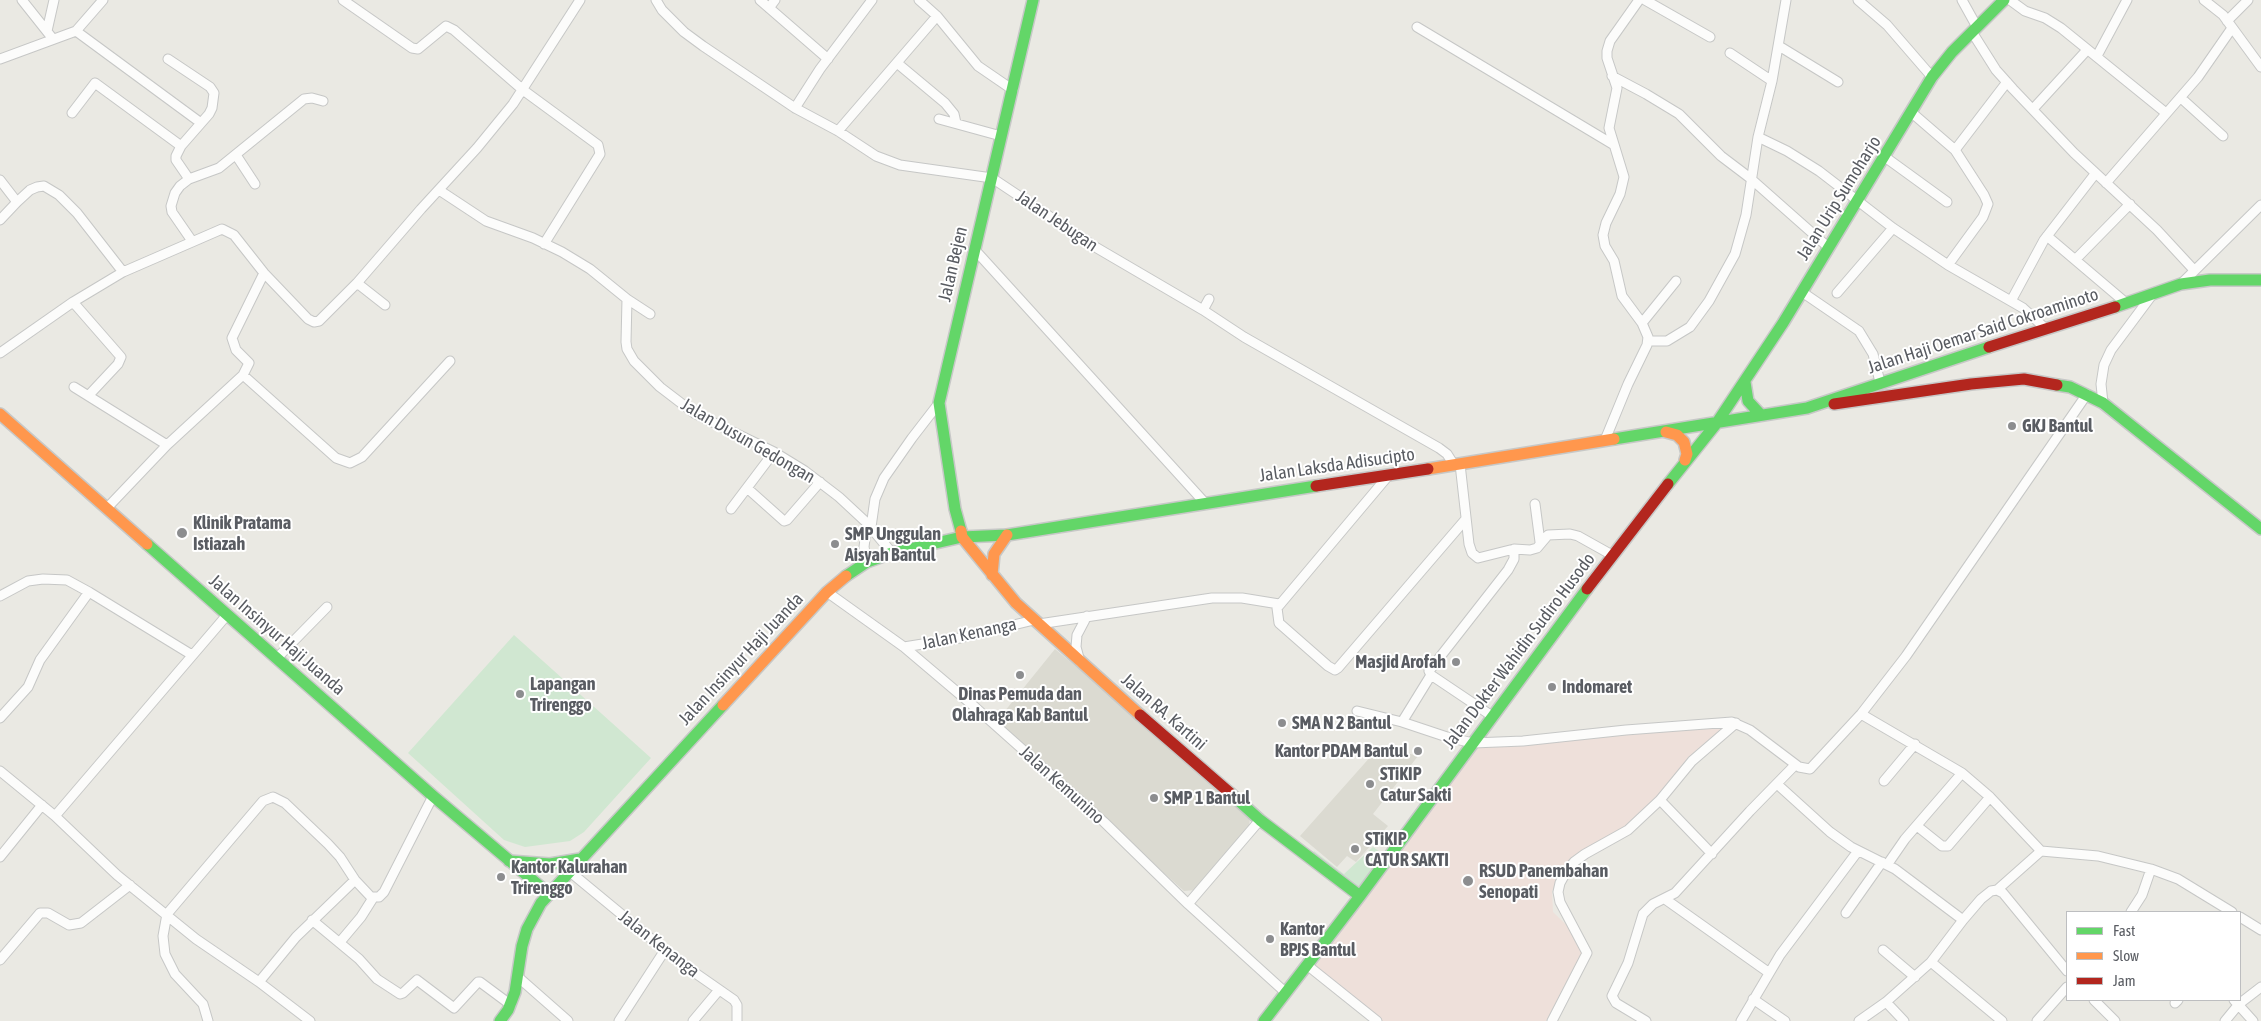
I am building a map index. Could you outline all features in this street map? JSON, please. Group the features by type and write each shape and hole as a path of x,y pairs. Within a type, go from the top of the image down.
{"main road":[{"name":"Jalan Bejen","path":"962,537 955,509 939,403 1033,0"},
{"name":"Jalan Urip Sumoharjo","path":"1716,424 1802,292 1932,77 1952,52 2004,0"},
{"name":"Jalan Haji Oemar Said Cokroaminoto","path":"1716,424 1761,414 1807,408 1880,382 2153,295 2182,284 2210,280 2261,280"},
{"path":"1807,408 1971,384 2024,380 2052,383 2087,394 2103,402 2261,529"},
{"path":"1745,382 1748,401 1761,414"},
{"name":"Jalan Insinyur Haji Juanda","path":"0,414 433,796 549,894"},
{"name":"Jalan Laksda Adisucipto","path":"962,537 1007,535 1716,424"},
{"name":"Jalan Dokter Wahidin Sudiro Husodo","path":"1264,1021 1360,896 1612,555 1716,424"},
{"path":"1664,432 1677,435 1684,442 1687,454 1684,464"},
{"path":"992,575 994,554 1007,535"},
{"name":"Jalan Insinyur Haji Juanda","path":"500,1021 510,1005 518,978 522,946 527,929 541,903 826,592 851,571 867,562 892,553 962,537"},
{"name":"Jalan RA. Kartini","path":"962,537 992,575 1036,622 1080,662 1260,820 1360,896"},
{"path":"509,861 550,864 580,859"}],"street":[{"path":"22,0 53,39"},
{"path":"47,31 54,0"},
{"path":"0,59 76,32 103,0"},
{"path":"343,0 412,48 418,49 446,26 454,30 523,90 589,136 598,145 600,154 544,244"},
{"path":"0,352 74,302 123,272 217,230 225,230 238,240 264,273 314,322 324,318 357,283 420,209 478,148 523,90 580,0"},
{"name":"Jalan Jebugan","path":"656,0 662,10 684,32 795,108 838,131 876,156 900,165 992,178 1097,248 1244,337 1439,448 1457,464"},
{"path":"760,0 828,59"},
{"path":"769,8 775,0"},
{"path":"795,108 828,59 872,0"},
{"path":"919,0 937,16 978,66 1013,90"},
{"path":"1605,440 1648,341 1642,323 1622,296 1614,261 1604,243 1606,223 1624,182 1623,172 1609,128 1617,88 1606,58 1608,45 1639,0"},
{"path":"1645,0 1710,37"},
{"path":"1648,341 1667,341 1678,336 1693,323 1709,301 1730,265 1739,242 1746,215 1750,178 1772,81 1786,0"},
{"path":"1858,0 1887,25 1932,77"},
{"path":"1962,0 1996,70 2095,174 2130,204 2194,270"},
{"path":"2010,0 2025,12 2045,18 2061,28 2166,113"},
{"path":"2097,56 2127,0"},
{"path":"2204,0 2214,7 2230,24 2261,67"},
{"path":"2106,183 2181,98 2248,0"},
{"path":"838,131 937,16"},
{"path":"1417,27 1614,145"},
{"path":"76,32 201,123"},
{"path":"1779,46 1838,82"},
{"path":"2033,109 2087,50"},
{"path":"1730,53 1772,81"},
{"path":"168,59 210,86 214,93 212,108 181,146 176,156 176,160 189,179"},
{"path":"897,63 945,103 954,114 956,123"},
{"path":"1612,76 1679,114 1720,156 1750,178 1828,247"},
{"path":"72,113 94,82 181,146"},
{"path":"1955,150 2007,82"},
{"path":"192,241 172,212 171,206 175,193 189,179 219,168 304,99 312,98 323,101"},
{"path":"2181,98 2223,136"},
{"path":"1911,112 1955,150 1984,194 1988,204 1983,217 1948,264"},
{"path":"938,119 1001,136"},
{"path":"1758,137 1803,161 1858,200 1893,228 1948,264 2030,313 2046,328"},
{"path":"236,155 255,184"},
{"path":"1885,157 1947,202"},
{"path":"2011,301 2047,236 2095,174"},
{"path":"0,180 17,202"},
{"path":"0,220 34,188 44,186 77,213 123,272"},
{"path":"439,190 486,221 544,244 590,270 650,314"},
{"path":"2076,259 2130,204"},
{"path":"2182,284 2261,205"},
{"path":"1837,293 1893,228"},
{"path":"2047,236 2126,303"},
{"path":"975,250 1205,503"},
{"path":"107,508 167,445 243,375 249,364 236,350 232,338 264,273"},
{"path":"1642,323 1676,281"},
{"path":"357,283 385,305"},
{"path":"1802,292 1859,331 1873,354 1880,382"},
{"path":"2103,402 2101,384 2104,365 2111,350 2153,295"},
{"name":"Jalan Dusun Gedongan","path":"627,298 626,342 629,354 640,368 687,409 774,452 820,482 869,525 892,553"},
{"path":"1202,310 1209,299"},
{"path":"74,302 121,357 118,364 89,395"},
{"path":"243,375 336,458 350,463 362,457 450,361"},
{"path":"74,386 167,445"},
{"path":"1358,711 1473,743 1523,741 1727,722 1736,723 1750,730 1795,765 1803,769 1810,769 1861,714 1908,653 2087,394"},
{"path":"867,562 864,547 875,499 884,478 939,403"},
{"path":"730,509 774,452"},
{"path":"1457,464 1470,548 1472,553 1478,558 1514,549 1530,550 1537,548 1540,542 1548,536 1578,536 1612,555"},
{"path":"1388,476 1277,608 1279,623 1335,670 1465,520"},
{"path":"747,488 784,520 787,520 820,482"},
{"path":"1534,504 1540,542"},
{"path":"1492,716 1431,675 1429,671 1508,570 1514,559 1514,549"},
{"path":"0,596 21,584 43,579 67,580 192,654"},
{"path":"0,718 28,687 40,660 89,592"},
{"name":"Jalan Kemunino","path":"826,592 904,647 976,708 1104,822 1188,904 1285,992"},
{"name":"Jalan Kenanga","path":"904,647 960,638 1036,622 1212,598 1242,598 1279,604"},
{"path":"277,658 327,607"},
{"path":"55,816 227,615"},
{"path":"1080,662 1076,647 1076,635 1086,616"},
{"path":"1402,722 1431,675"},
{"path":"1861,714 1962,772 1990,797 2041,851 2098,856 2151,869 2178,879 2230,911"},
{"path":"1552,1021 1587,953 1560,902 1558,892 1560,883 1574,862 1628,830 1660,800 1692,761 1736,723"},
{"path":"1884,781 1915,744"},
{"path":"1646,1021 1616,1003 1612,996 1628,963 1643,914 1653,904 1675,893 1795,765"},
{"path":"0,771 55,816 130,885 210,950 259,982 310,1021"},
{"path":"1846,914 1884,863 1962,772"},
{"path":"1777,784 1823,827 1858,851 1884,863 1963,920"},
{"path":"208,1021 203,1004 175,974 165,954 163,936 167,914 263,801 268,798 277,797 313,828 340,856 355,880 373,898 380,897 389,884 433,796"},
{"path":"1916,826 1940,844 1948,846 1990,797"},
{"path":"1660,800 1712,854"},
{"path":"0,857 42,805"},
{"path":"1188,904 1260,820"},
{"path":"1741,1021 1768,972 1858,851"},
{"path":"1859,1021 1916,977 1931,962 1981,899 1991,891 1997,890 2041,851"},
{"path":"2135,911 2151,869"},
{"name":"Jalan Kenanga","path":"569,871 665,950 730,997 737,1005 737,1021"},
{"path":"259,982 312,920 355,880"},
{"path":"0,960 40,913 48,912 62,921 75,924 81,922 130,885"},
{"path":"1997,890 2008,897 2066,969"},
{"path":"340,942 361,917 373,898"},
{"path":"1665,899 1768,972"},
{"path":"2241,918 2261,930"},
{"path":"312,920 340,942 377,979 400,994 404,994 417,980 454,1008 480,982 510,1005"},
{"path":"619,1021 665,950"},
{"path":"1882,950 1916,977"},
{"path":"1931,962 2002,1021"},
{"path":"1307,965 1377,1021"},
{"path":"518,978 568,1021"},
{"path":"2241,999 2261,987"},
{"path":"2037,1021 2066,988"},
{"path":"692,1021 719,990"},
{"path":"1753,999 1785,1021"},
{"path":"2095,1001 2104,1018 2114,1021"},
{"path":"1886,1002 1904,1021"},
{"path":"2225,1021 2236,1002 2253,1021"}],"shaded area":[{"name":"SMP 1 Bantul","path":"1055,649 1124,706 1250,817 1249,828 1195,890 1184,891 996,722"},
{"name":"RSUD Panembahan Senopati","path":"1732,724 1637,821 1564,871 1552,891 1553,912 1588,946 1546,1021 1376,1021 1314,968 1478,745"},
{"name":"STiKIP Catur Sakti","path":"1380,746 1418,756 1373,814 1388,826 1356,862 1347,856 1337,867 1300,836"}],"green space":[{"name":"Lapangan Trirenggo","path":"514,635 651,758 584,832 570,841 525,847 504,840 408,753"},
{"path":"1373,847 1389,858 1359,897 1307,860 1314,851 1344,874"}],"traffic: fast":[{"path":"961,531 955,509 939,403 1033,0"},
{"path":"1668,484 1716,424 1783,323 1932,77 1952,52 2004,0"},
{"path":"2115,307 2181,284 2210,280 2261,280"},
{"path":"1614,439 1807,408 1989,347"},
{"path":"1745,382 1748,401 1761,415"},
{"path":"2057,385 2070,387 2103,403 2261,529"},
{"path":"846,576 867,562 892,553 962,537 1007,535 1316,486"},
{"path":"147,544 433,796 549,894"},
{"path":"1264,1021 1360,896 1587,589"},
{"path":"500,1021 508,1010 515,992 522,946 527,929 541,903 723,705"},
{"path":"1230,793 1260,820 1360,896"},
{"path":"509,861 550,864 580,859"}],"traffic: slow":[{"path":"0,414 147,544"},
{"path":"1666,432 1677,435 1684,442 1687,454 1685,460"},
{"path":"1428,469 1614,439"},
{"path":"961,531 962,537 1016,603 1140,715"},
{"path":"992,575 994,554 1007,535"},
{"path":"723,705 827,592 846,576"}],"traffic: jam":[{"path":"1989,347 2115,307"},
{"path":"1834,404 1971,384 2024,379 2057,385"},
{"path":"1316,486 1428,469"},
{"path":"1587,589 1668,484"},
{"path":"1140,715 1230,793"}],"place":[{"name":"GKJ Bantul","path":"2012,426"},
{"name":"Klinik Pratama Istiazah","path":"182,533"},
{"name":"SMP Unggulan Aisyah Bantul","path":"835,544"},
{"name":"Masjid Arofah","path":"1456,662"},
{"name":"Dinas Pemuda dan Olahraga Kab Bantul","path":"1020,675"},
{"name":"Indomaret","path":"1552,687"},
{"name":"Lapangan Trirenggo","path":"520,694"},
{"name":"SMA N 2 Bantul","path":"1282,723"},
{"name":"Kantor PDAM Bantul","path":"1418,751"},
{"name":"STiKIP Catur Sakti","path":"1370,784"},
{"name":"SMP 1 Bantul","path":"1154,798"},
{"name":"STiKIP CATUR SAKTI","path":"1355,849"},
{"name":"Kantor Kalurahan Trirenggo","path":"501,877"},
{"name":"RSUD Panembahan Senopati","path":"1468,881"},
{"name":"Kantor BPJS Bantul","path":"1270,939"}]}
